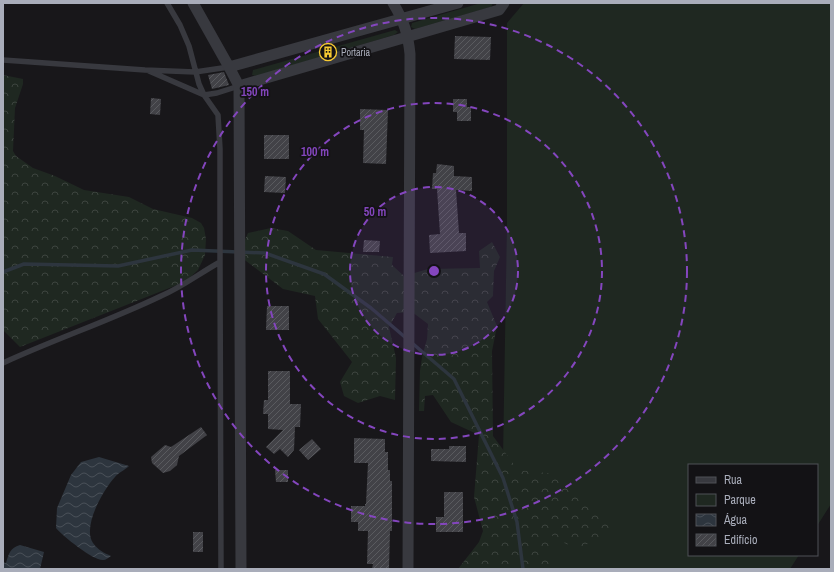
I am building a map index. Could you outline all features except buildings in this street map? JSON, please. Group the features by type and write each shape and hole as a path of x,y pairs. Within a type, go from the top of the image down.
{"street":[{"path":"193,3 239,86 241,569"},
{"path":"393,3 403,18 408,37 410,54 408,569"},
{"path":"229,67 458,3"},
{"path":"239,86 499,10 504,3"}],"lane":[{"path":"167,3 180,25 189,46 198,84 218,115 220,149 221,569"},
{"path":"3,60 195,72 229,67"},
{"path":"145,70 204,95 217,93 239,86"},
{"path":"3,363 50,342 120,315 164,295 220,262"}],"green space":[{"path":"481,3 493,3 491,7 415,29 411,27 412,23"},
{"path":"524,3 831,3 831,504 818,524 818,464 688,464 688,556 798,556 790,569 524,569 502,515 507,221 507,23"},
{"path":"395,30 398,32 394,35 257,76 252,75 253,70"},
{"path":"3,75 23,79 23,84 15,108 13,151 16,156 33,168 55,176 84,190 129,197 153,209 192,218 201,223 204,228 206,239 205,255 198,270 186,281 177,285 20,347 3,330"},
{"path":"271,228 288,231 316,250 393,257 392,265 404,276 428,269 480,268 479,251 492,242 500,257 494,271 493,296 487,302 497,326 492,351 493,436 518,470 556,474 616,531 581,547 566,544 546,532 552,546 550,562 554,569 458,569 479,542 483,531 474,497 479,435 451,422 433,395 425,396 424,411 419,411 420,371 427,339 428,324 412,312 397,313 389,327 396,358 395,400 380,396 358,403 344,396 340,382 352,362 318,319 315,296 283,289 238,255 248,233"}],"water":[{"path":"99,457 129,466 116,476 110,483 95,509 92,519 90,536 93,543 101,551 111,556 103,560 85,552 71,542 56,528 57,508 71,475 81,462"},
{"path":"20,545 44,552 40,569 3,569 3,562 6,563 10,551"}],"waterway":[{"path":"3,272 24,264 118,266 192,250 265,253 324,274 371,308 406,338"},
{"path":"412,343 454,379 503,478 517,522 523,569"}],"place":[{"name":"Portaria","path":"328,52"}]}
